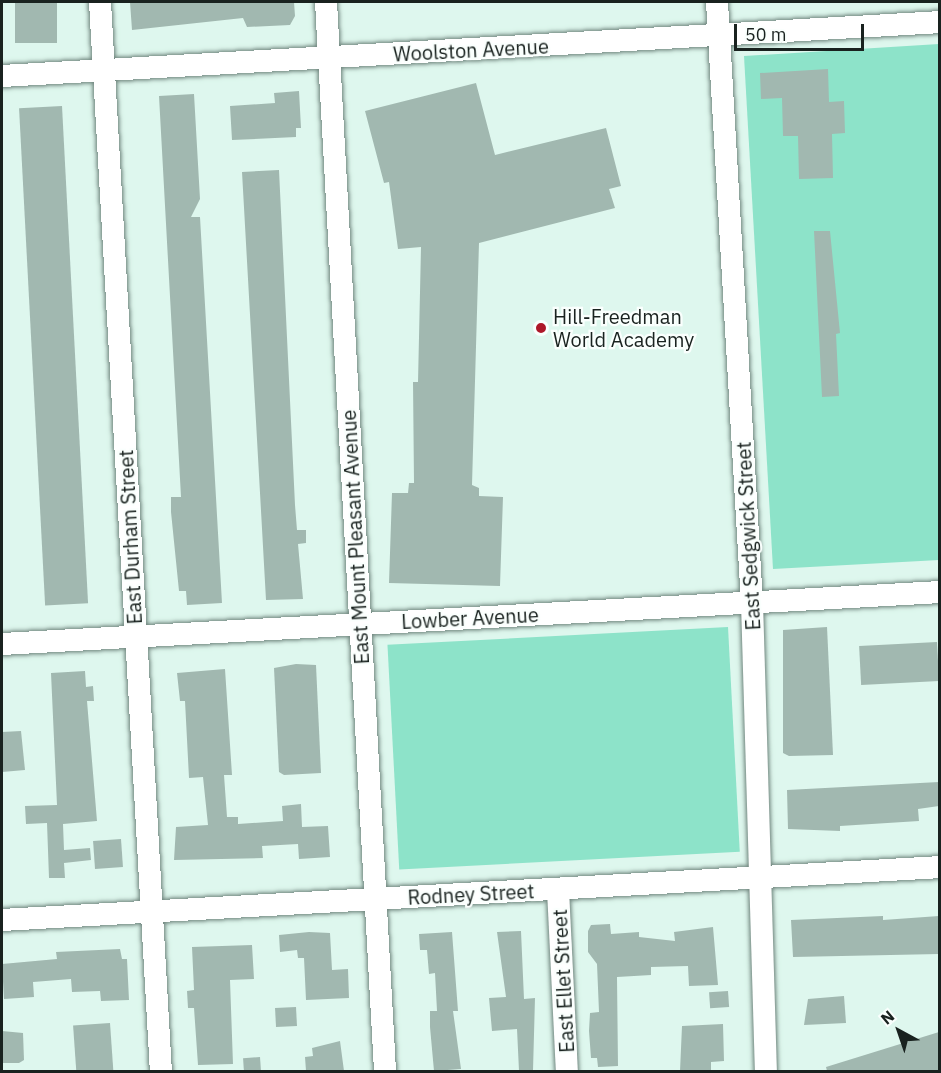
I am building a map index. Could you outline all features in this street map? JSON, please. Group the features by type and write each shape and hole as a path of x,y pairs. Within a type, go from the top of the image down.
{"street":[{"name":"East Durham Street","path":"100,2 161,1071"},
{"name":"East Mount Pleasant Avenue","path":"326,2 385,1071"},
{"name":"East Sedgwick Street","path":"717,2 752,603 758,877 766,1071"},
{"name":"Woolston Avenue","path":"2,76 939,22"},
{"name":"Lowber Avenue","path":"2,644 939,592"},
{"name":"Rodney Street","path":"2,920 939,867"},
{"name":"East Ellet Street","path":"558,890 567,1071"}],"green space":[{"path":"939,44 939,560 773,569 744,56"},
{"path":"728,627 740,852 399,870 387,645"}],"building":[{"path":"15,2 57,2 57,43 15,43"},
{"path":"130,2 294,2 295,16 290,25 247,27 243,18 132,30"},
{"path":"828,69 829,102 844,101 845,133 832,134 833,178 799,179 798,136 783,136 782,98 761,99 760,73"},
{"path":"476,83 495,155 606,128 621,186 609,189 615,208 479,243 472,485 479,488 479,496 503,497 500,586 389,583 392,493 408,493 409,483 414,483 413,382 418,382 421,247 398,249 389,182 384,183 365,111"},
{"path":"299,91 301,128 296,128 296,137 232,140 230,106 275,103 274,93"},
{"path":"194,94 200,199 191,217 200,217 222,603 187,605 186,591 179,591 171,512 171,497 181,497 159,96"},
{"path":"62,106 88,603 45,606 19,108"},
{"path":"279,170 295,505 297,530 306,530 306,543 298,544 303,599 266,600 242,172"},
{"path":"814,231 830,231 840,333 836,334 839,396 822,397"},
{"path":"827,627 833,755 789,756 783,753 783,630"},
{"path":"937,642 939,681 861,685 859,646"},
{"path":"296,664 316,665 321,773 284,775 279,772 274,668"},
{"path":"225,669 232,775 224,775 227,817 238,817 238,824 283,821 282,806 301,804 302,827 328,826 330,857 299,859 298,844 262,846 263,858 174,860 176,827 208,825 203,777 189,778 185,701 180,701 177,673"},
{"path":"85,671 86,687 93,686 94,701 87,701 97,821 63,824 64,850 90,848 91,860 64,863 65,878 49,878 47,823 26,824 25,806 57,805 51,673"},
{"path":"21,731 25,770 2,772 2,732"},
{"path":"939,782 939,806 918,809 919,821 840,826 840,831 788,829 787,790"},
{"path":"121,839 123,867 95,869 93,841"},
{"path":"883,916 883,920 939,916 939,954 793,957 791,920"},
{"path":"610,924 611,934 639,932 639,937 675,941 674,932 713,927 718,985 689,986 688,966 651,967 651,975 617,977 618,1066 598,1067 597,1058 591,1058 589,1031 590,1013 599,1012 597,964 588,952 588,931 591,925"},
{"path":"521,931 524,999 535,998 533,1071 519,1071 517,1029 492,1031 489,998 506,997 497,932"},
{"path":"309,932 330,933 332,970 348,969 349,998 306,1000 304,958 298,958 297,950 280,952 279,935"},
{"path":"452,932 458,1011 453,1011 461,1069 434,1071 430,1011 437,1011 435,973 429,974 427,950 420,950 419,934"},
{"path":"252,945 254,979 230,980 233,1064 198,1065 194,1008 188,1008 187,991 194,990 192,947"},
{"path":"120,949 122,959 127,959 129,1000 101,1001 100,991 72,992 71,979 33,982 34,997 4,999 2,964 57,959 56,952"},
{"path":"728,991 729,1007 710,1008 709,992"},
{"path":"844,996 846,1023 804,1025 808,999"},
{"path":"296,1007 297,1026 276,1027 275,1008"},
{"path":"110,1023 113,1071 76,1072 73,1026"},
{"path":"723,1024 724,1061 711,1062 711,1071 680,1071 682,1026"},
{"path":"2,1031 23,1033 24,1060 19,1063 2,1063"},
{"path":"939,1032 939,1071 827,1071 826,1067"},
{"path":"340,1041 344,1071 306,1071 305,1057 313,1056 312,1048"},
{"path":"260,1057 261,1071 244,1072 243,1058"}],"place":[{"name":"Hill-Freedman World Academy","path":"541,328"}]}
